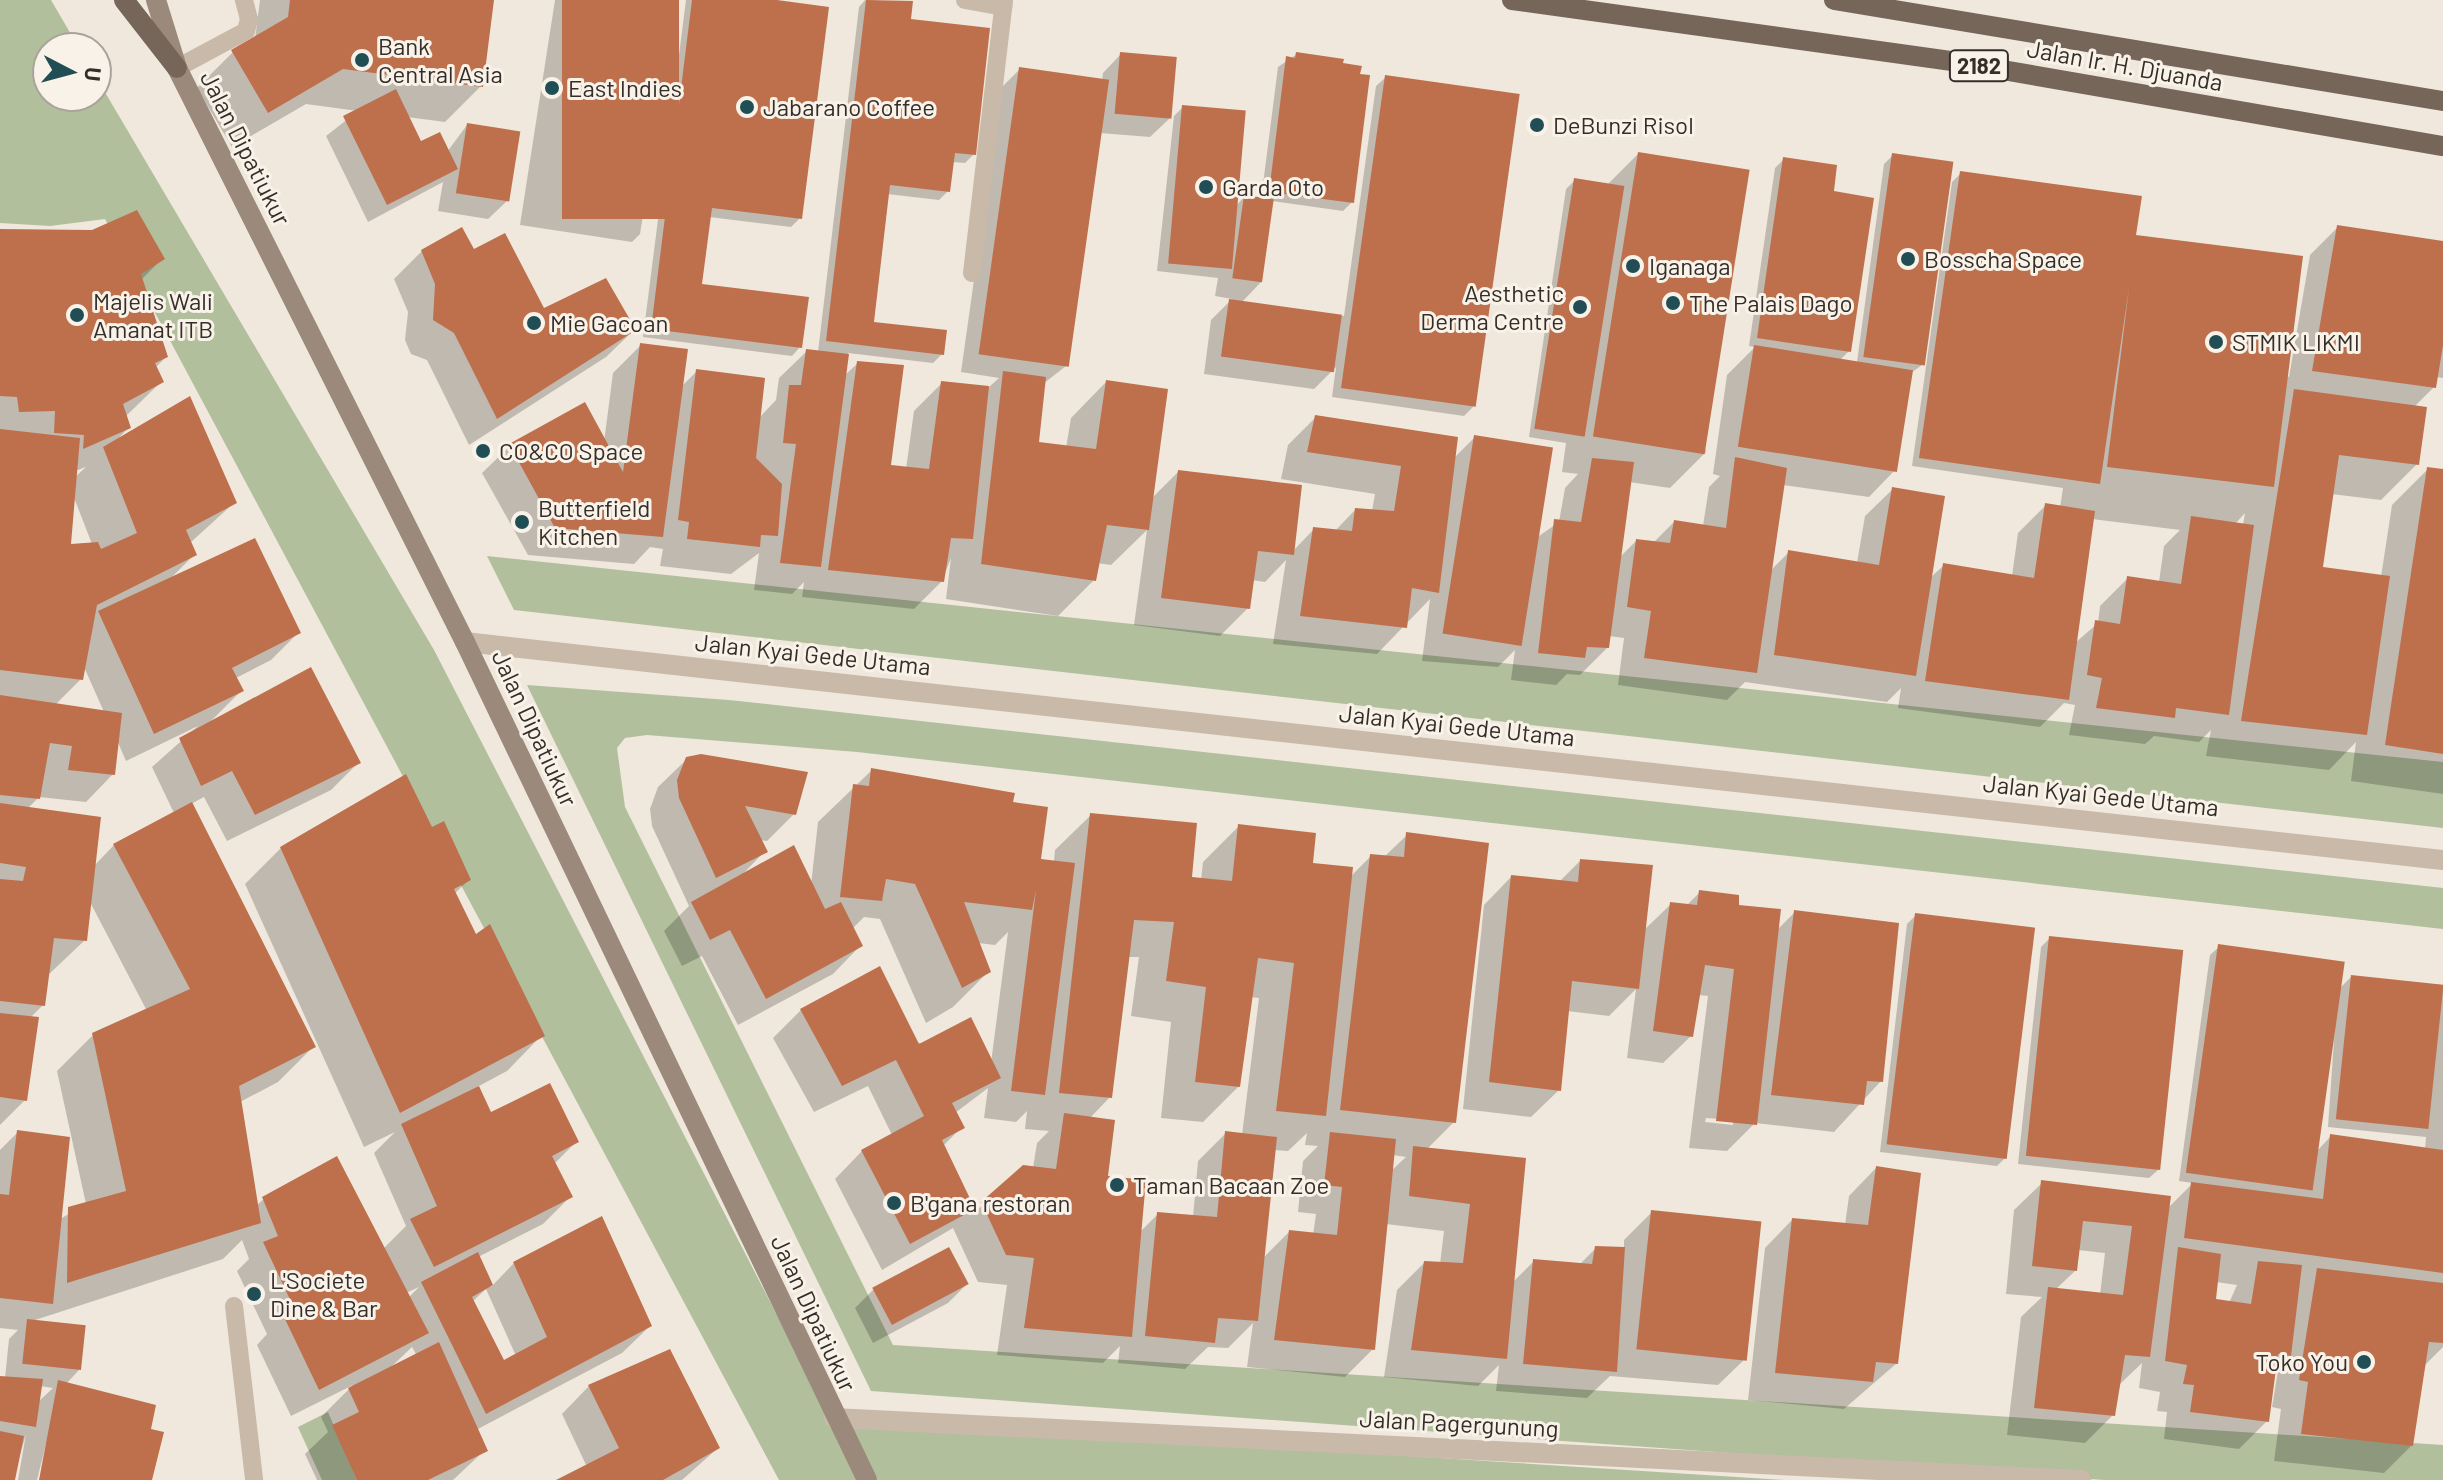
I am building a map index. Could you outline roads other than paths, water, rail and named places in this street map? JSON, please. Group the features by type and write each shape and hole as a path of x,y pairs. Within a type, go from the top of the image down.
{"main road":[{"path":"124,0 177,68"},
{"name":"Jalan Dipatiukur","path":"156,0 177,68 465,642 834,1418 867,1480"},
{"name":"Jalan Ir. H. Djuanda","path":"1512,0 1956,62 2443,146"},
{"name":"Jalan Ir. H. Djuanda","path":"1834,0 2443,101"}],"street":[{"name":"Jalan Kyai Gede Utama","path":"465,642 2443,860"},
{"name":"Jalan Pagergunung","path":"834,1418 2081,1480"}],"lane":[{"path":"177,68 246,31 249,19 244,0"},
{"path":"965,0 1004,4 972,273"},
{"path":"234,1306 254,1480"}],"place":[{"name":"Bank Central Asia","path":"362,60"},
{"name":"East Indies","path":"552,88"},
{"name":"Jabarano Coffee","path":"747,107"},
{"name":"DeBunzi Risol","path":"1537,125"},
{"name":"Garda Oto","path":"1206,187"},
{"name":"Bosscha Space","path":"1908,259"},
{"name":"Iganaga","path":"1633,266"},
{"name":"The Palais Dago","path":"1673,303"},
{"name":"Aesthetic Derma Centre","path":"1580,307"},
{"name":"Majelis Wali Amanat ITB","path":"77,315"},
{"name":"Mie Gacoan","path":"534,323"},
{"name":"STMIK LIKMI","path":"2216,342"},
{"name":"CO&CO Space","path":"483,451"},
{"name":"Butterfield Kitchen","path":"522,522"},
{"name":"Taman Bacaan Zoe","path":"1117,1185"},
{"name":"B'gana restoran","path":"894,1203"},
{"name":"L'Societe Dine & Bar","path":"254,1294"},
{"name":"Toko You","path":"2364,1362"}]}
